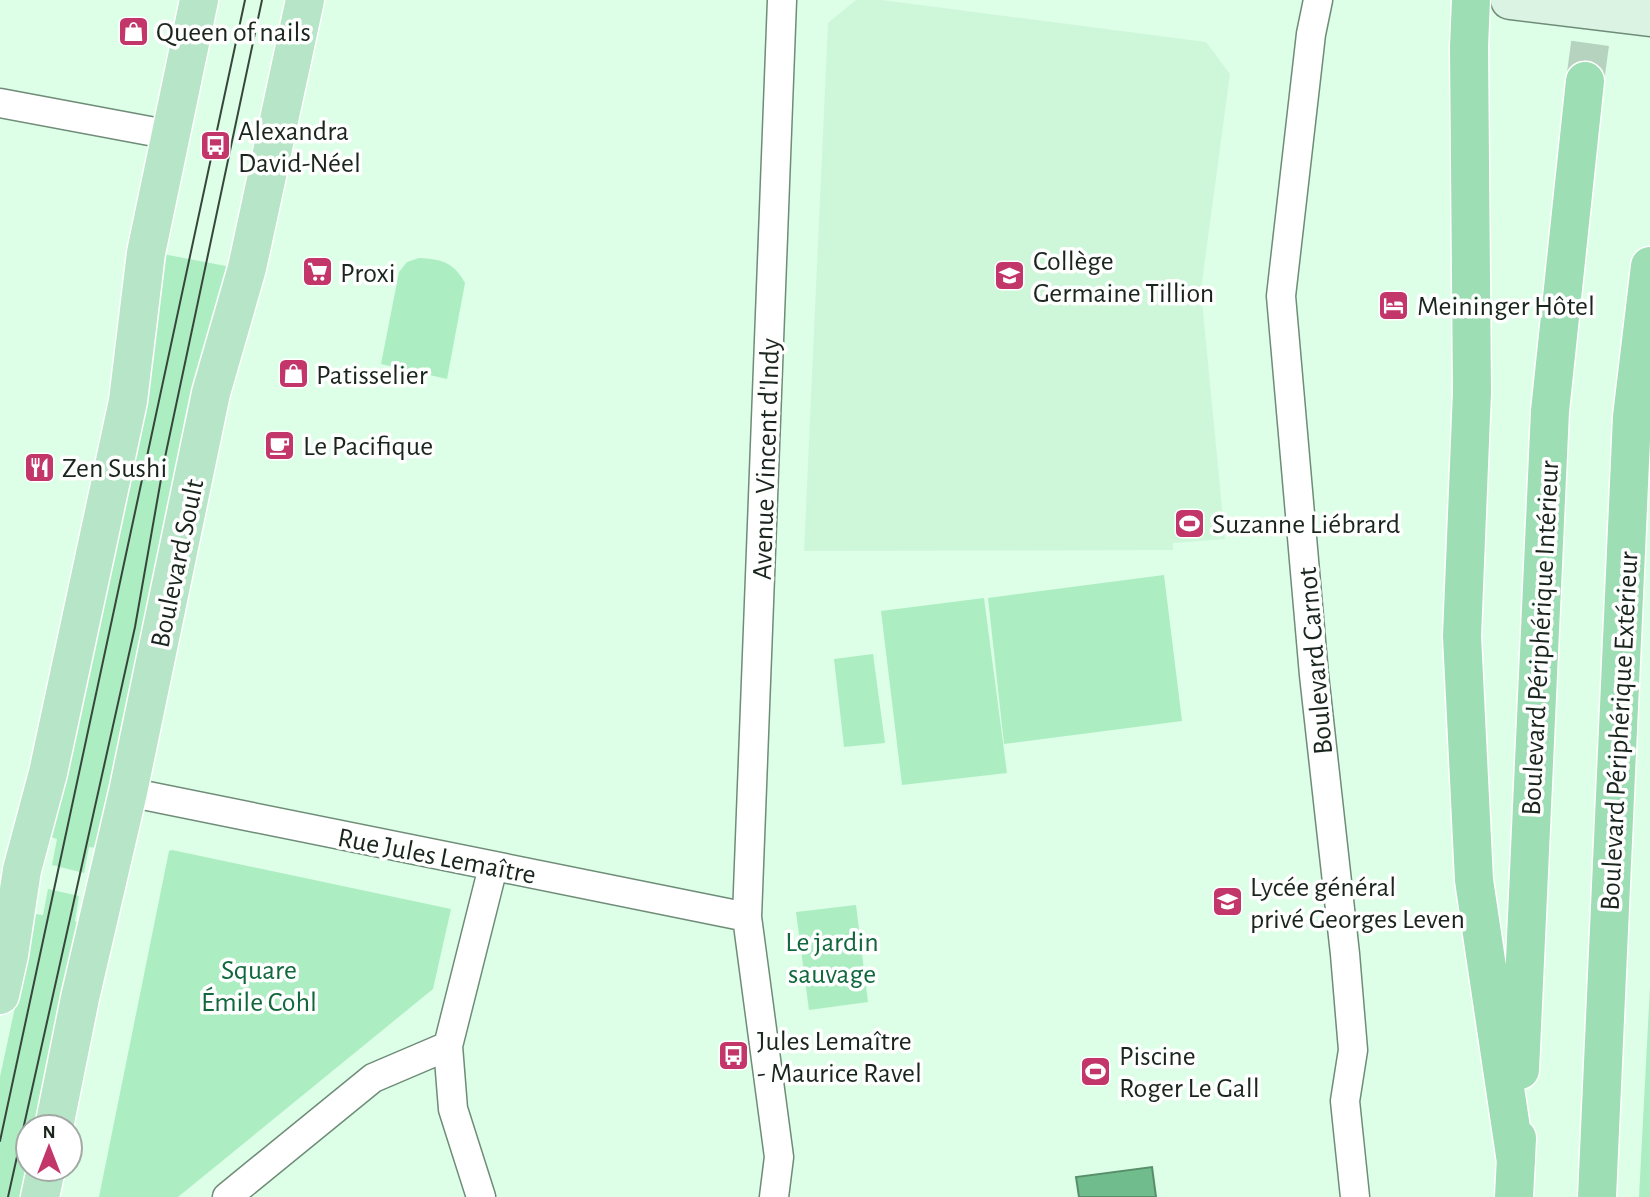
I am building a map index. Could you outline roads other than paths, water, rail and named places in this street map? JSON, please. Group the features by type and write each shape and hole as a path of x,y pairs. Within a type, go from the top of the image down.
{"highway":[{"path":"1471,0 1469,47 1472,392 1462,636 1474,880 1515,1179"},
{"name":"Boulevard Périphérique Intérieur","path":"1515,1179 1550,411 1585,81"},
{"name":"Boulevard Périphérique Extérieur","path":"1597,1197 1632,417 1650,266"}],"main road":[{"path":"0,995 22,870 48,773 128,401 146,253 200,0"},
{"name":"Boulevard Soult","path":"57,1113 80,998 128,792 211,393 247,268 305,0"},
{"path":"1510,0 1650,17"}],"street":[{"name":"Avenue Vincent d'Indy","path":"774,1197 779,1157 747,917 782,0"},
{"name":"Boulevard Carnot","path":"1318,0 1311,34 1281,296 1314,675 1353,1050 1345,1101 1355,1197"},
{"path":"0,103 171,135"},
{"name":"Rue Jules Lemaître","path":"128,792 747,917"},
{"path":"481,1197 453,1109 448,1046 494,867"},
{"path":"227,1197 373,1078 448,1046"}],"tunnel":[{"path":"1585,81 1596,0"}],"tram line":[{"path":"0,1141 245,0"},
{"path":"8,1197 135,627 164,462 262,0"}],"place":[{"name":"Queen of nails","path":"133,31"},
{"name":"Alexandra David-Néel","path":"215,146"},
{"name":"Proxi","path":"317,272"},
{"name":"Collège Germaine Tillion","path":"1010,276"},
{"name":"Meininger Hôtel","path":"1394,305"},
{"name":"Patisselier","path":"293,374"},
{"name":"Le Pacifique","path":"280,445"},
{"name":"Zen Sushi","path":"39,467"},
{"name":"Suzanne Liébrard","path":"1189,523"},
{"name":"Lycée général privé Georges Leven","path":"1227,902"},
{"name":"Jules Lemaître - Maurice Ravel","path":"734,1056"},
{"name":"Piscine Roger Le Gall","path":"1096,1071"}],"park label":[{"name":"Le jardin sauvage","path":"832,957"},
{"name":"Square Émile Cohl","path":"259,985"}]}
